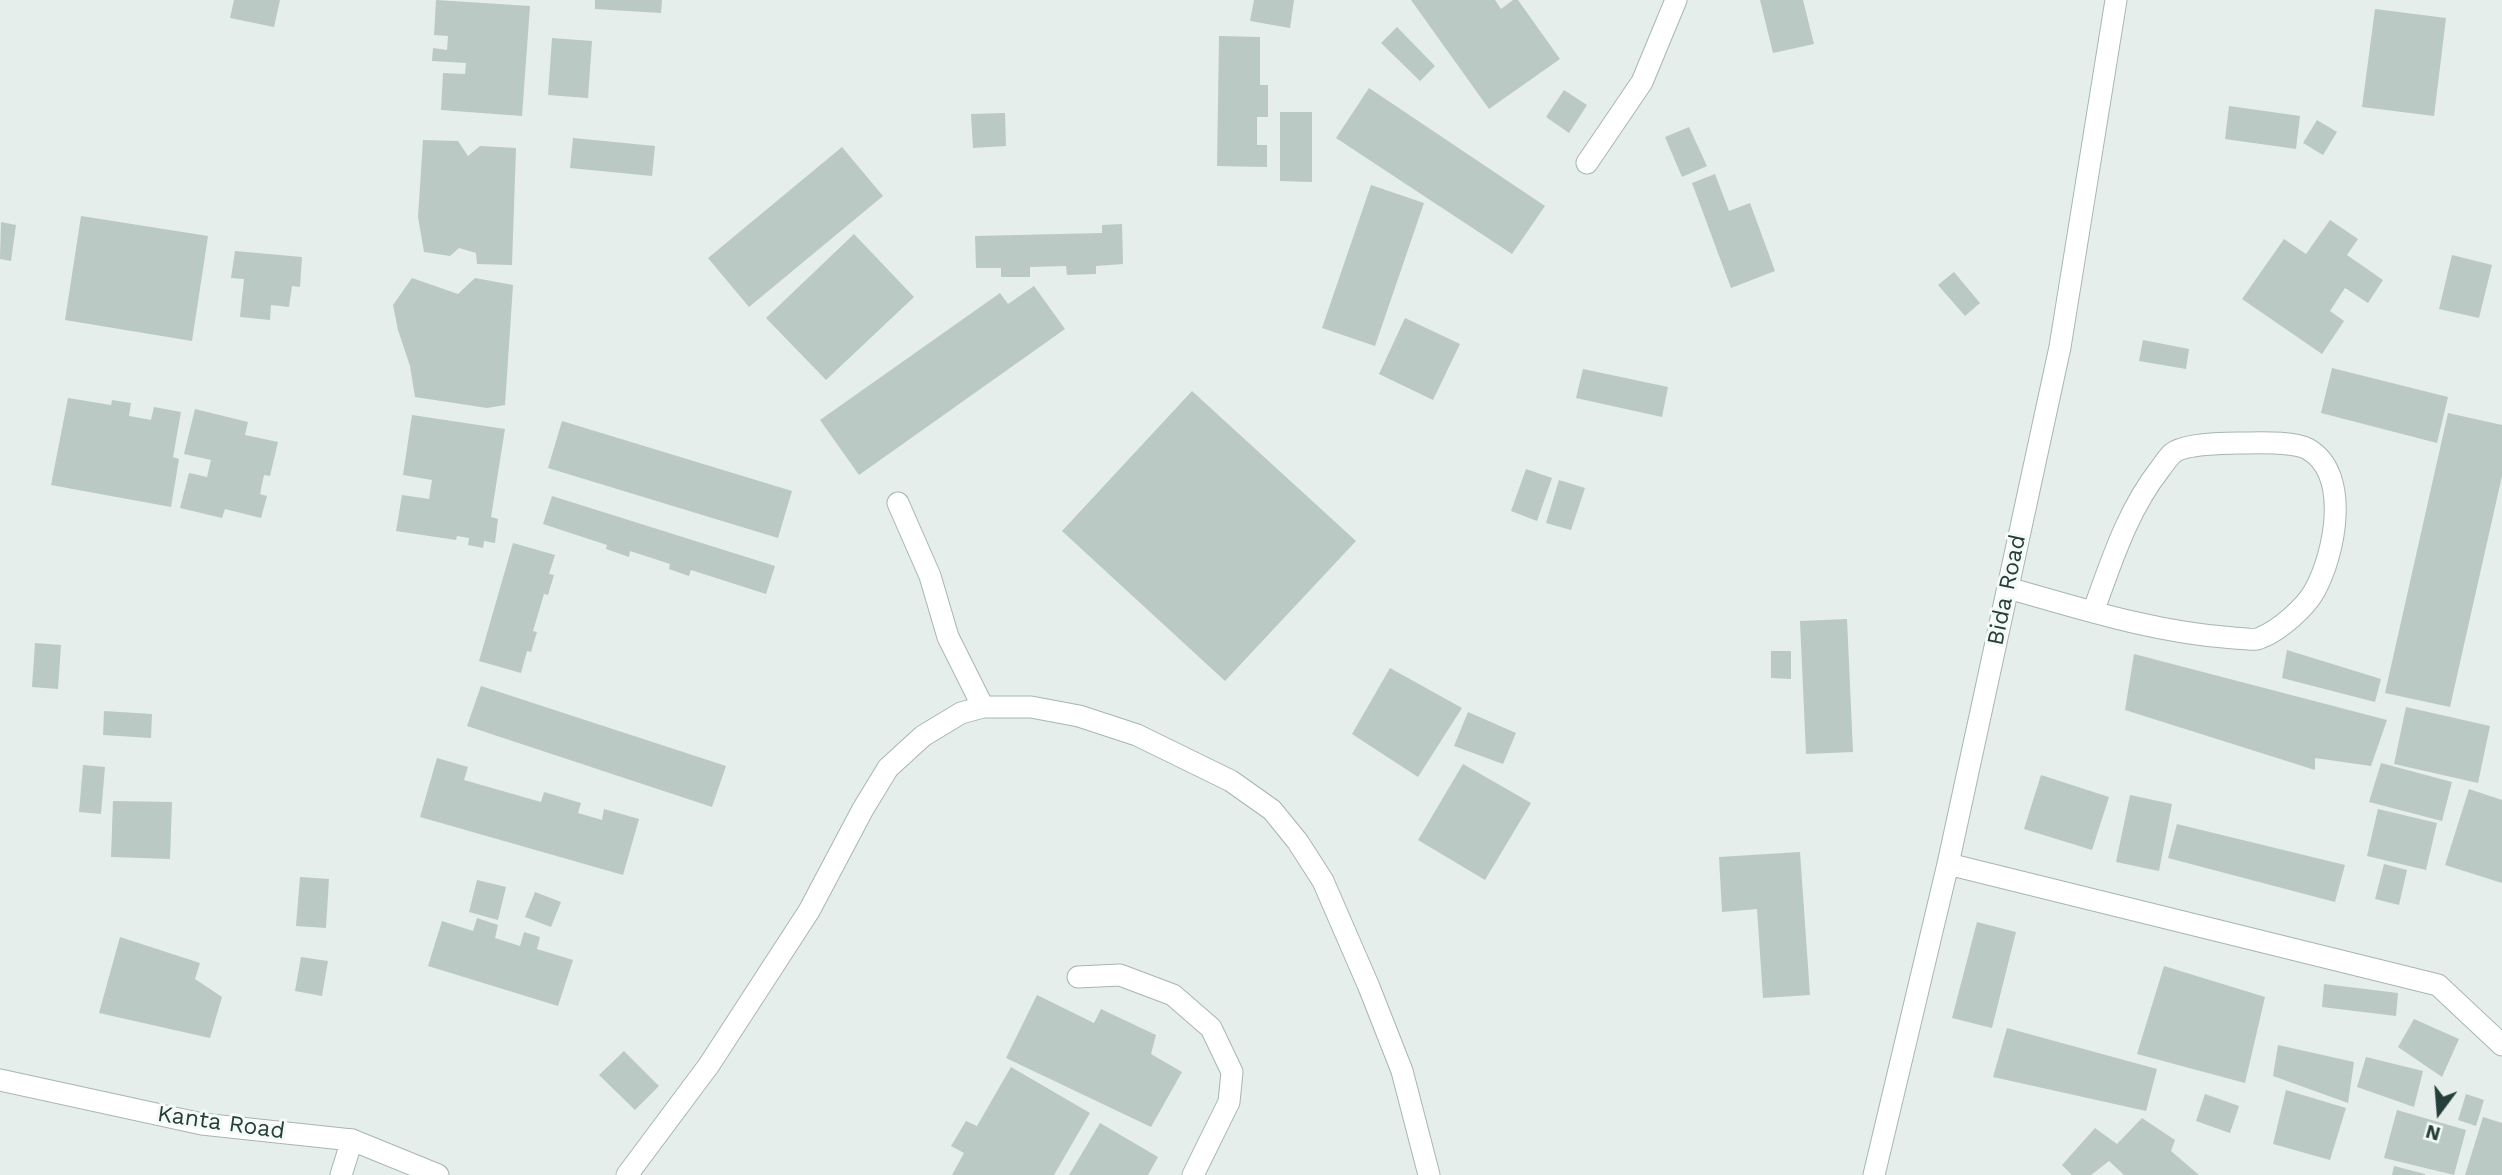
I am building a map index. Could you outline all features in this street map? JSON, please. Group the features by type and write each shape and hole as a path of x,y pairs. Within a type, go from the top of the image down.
{"street":[{"path":"1587,163 1642,82 1676,0"},
{"name":"Bida Road","path":"1874,1175 1948,864 2060,347 2116,0"},
{"path":"2008,588 2093,612 2203,636 2259,639 2291,619 2315,591 2332,544 2336,508 2331,478 2324,462 2306,448 2281,444 2215,442 2174,451 2146,488 2120,540 2093,612"},
{"path":"898,503 930,576 948,637 983,707"},
{"path":"626,1175 709,1065 801,923 888,768 923,736 961,713 983,707 1031,707 1079,716 1137,735 1231,781 1272,810 1298,842 1323,881 1369,987 1402,1071 1429,1175"},
{"path":"1948,864 2438,985 2502,1045"},
{"path":"1079,977 1120,975 1173,995 1210,1028 1232,1072 1229,1102 1193,1175"},
{"name":"Kanta Road","path":"0,1080 202,1124 352,1140 438,1175"},
{"path":"341,1175 352,1140"}],"building":[{"path":"234,0 280,0 274,27 230,18"},
{"path":"436,0 530,6 522,116 441,110 443,73 465,74 466,63 432,61 433,48 447,50 448,36 434,35"},
{"path":"595,0 662,0 661,13 595,9"},
{"path":"1254,0 1294,0 1290,28 1250,21"},
{"path":"1411,0 1495,0 1501,9 1513,0 1518,0 1560,59 1489,109"},
{"path":"1760,0 1803,0 1814,44 1773,53"},
{"path":"2375,9 2446,18 2434,116 2362,107"},
{"path":"1397,27 1435,66 1420,81 1381,43"},
{"path":"1219,36 1260,37 1260,85 1268,85 1268,117 1257,117 1257,145 1267,145 1267,167 1217,166"},
{"path":"552,38 592,41 588,98 548,95"},
{"path":"1369,88 1545,206 1512,254 1336,138"},
{"path":"1564,90 1587,105 1569,133 1546,117"},
{"path":"2229,106 2300,116 2296,149 2225,139"},
{"path":"1280,112 1312,112 1312,182 1280,181"},
{"path":"1005,113 1006,146 973,148 971,114"},
{"path":"2317,120 2337,132 2323,155 2303,143"},
{"path":"1689,127 1707,166 1682,177 1665,137"},
{"path":"573,138 655,146 652,176 570,168"},
{"path":"423,140 458,141 468,156 480,146 516,148 512,265 477,264 476,253 459,248 450,256 424,252 418,217"},
{"path":"842,147 883,196 749,307 708,258"},
{"path":"1715,174 1729,211 1750,203 1775,271 1731,288 1692,183"},
{"path":"1371,185 1424,203 1375,346 1322,328"},
{"path":"81,216 208,236 192,341 65,320"},
{"path":"2330,220 2358,239 2347,255 2383,280 2368,303 2345,288 2330,311 2344,321 2322,354 2242,299 2284,239 2306,254"},
{"path":"1,222 16,225 11,261 0,259"},
{"path":"1122,224 1123,264 1096,266 1096,274 1067,275 1066,266 1030,267 1030,277 1001,277 1001,268 976,268 975,236 1102,233 1102,225"},
{"path":"854,234 914,297 826,380 766,318"},
{"path":"235,251 302,257 300,287 292,286 289,307 271,305 270,320 240,317 244,279 231,278"},
{"path":"2452,255 2492,265 2479,318 2439,309"},
{"path":"1954,272 1980,303 1965,316 1938,285"},
{"path":"412,278 458,294 475,278 513,285 505,405 487,408 415,397 410,366 393,305"},
{"path":"1034,286 1065,329 859,475 820,420 1000,293 1008,304"},
{"path":"1405,318 1460,344 1433,400 1379,374"},
{"path":"2143,340 2189,349 2186,369 2139,361"},
{"path":"2332,368 2448,397 2437,443 2321,413"},
{"path":"1583,369 1668,387 1662,417 1576,398"},
{"path":"1192,391 1356,541 1225,681 1062,531"},
{"path":"68,398 111,405 112,400 131,403 129,416 151,420 154,407 181,412 173,457 179,459 171,507 51,485"},
{"path":"195,409 248,422 245,435 278,442 270,476 264,475 260,494 267,496 261,518 225,509 222,518 180,508 189,473 207,477 211,460 184,454"},
{"path":"2448,413 2502,425 2502,476 2450,707 2385,693"},
{"path":"412,415 505,429 491,517 498,519 495,543 484,541 483,548 468,545 469,538 457,536 456,540 396,531 402,495 429,499 432,480 403,475"},
{"path":"562,421 792,491 778,538 548,468"},
{"path":"1526,469 1552,478 1537,521 1511,511"},
{"path":"1559,480 1585,488 1571,530 1546,523"},
{"path":"552,496 775,566 766,594 691,570 689,576 669,569 670,564 630,551 629,557 606,549 607,545 543,524"},
{"path":"513,543 555,555 549,574 554,575 548,595 544,594 533,631 537,632 531,652 527,651 521,673 479,661"},
{"path":"1847,619 1853,752 1806,754 1800,621"},
{"path":"35,643 61,645 58,689 32,687"},
{"path":"2287,650 2381,679 2375,702 2282,678"},
{"path":"1771,651 1791,651 1791,679 1771,678"},
{"path":"2134,654 2387,720 2371,766 2315,758 2315,770 2125,710"},
{"path":"1390,668 1462,708 1418,777 1352,734"},
{"path":"481,686 726,766 712,807 467,726"},
{"path":"2406,707 2490,726 2478,783 2394,764"},
{"path":"104,711 152,714 151,738 103,735"},
{"path":"1468,712 1516,733 1503,764 1454,746"},
{"path":"437,758 468,767 464,780 541,802 544,792 581,803 578,813 602,820 604,809 639,819 623,875 420,817"},
{"path":"2381,763 2452,782 2442,821 2369,802"},
{"path":"1463,764 1531,803 1485,880 1418,840"},
{"path":"83,765 105,767 101,814 79,812"},
{"path":"2041,775 2109,797 2092,850 2024,829"},
{"path":"2469,789 2502,800 2502,883 2445,865"},
{"path":"2130,795 2172,804 2159,871 2116,862"},
{"path":"113,801 172,802 170,859 111,857"},
{"path":"2378,809 2437,823 2426,870 2367,856"},
{"path":"2177,824 2345,865 2335,902 2168,858"},
{"path":"1800,852 1810,995 1763,998 1757,909 1722,912 1719,857"},
{"path":"2384,864 2407,870 2399,905 2375,899"},
{"path":"300,877 329,879 326,928 296,926"},
{"path":"477,880 506,887 498,920 469,912"},
{"path":"535,892 561,902 551,927 525,917"},
{"path":"477,918 498,925 495,938 520,946 524,932 540,937 537,949 573,960 558,1006 428,966 442,921 473,931"},
{"path":"1977,922 2016,932 1992,1028 1952,1018"},
{"path":"120,937 200,963 195,979 222,997 210,1038 99,1013"},
{"path":"301,957 328,961 322,996 295,991"},
{"path":"2164,966 2265,997 2245,1083 2137,1054"},
{"path":"2324,984 2398,993 2396,1016 2322,1007"},
{"path":"1037,995 1094,1023 1101,1009 1156,1035 1151,1054 1182,1072 1151,1127 1006,1058"},
{"path":"2414,1019 2459,1039 2442,1077 2398,1047"},
{"path":"2007,1028 2157,1069 2146,1111 1993,1077"},
{"path":"2278,1045 2354,1062 2348,1103 2273,1076"},
{"path":"624,1051 659,1086 635,1110 599,1075"},
{"path":"2366,1057 2423,1071 2414,1107 2357,1087"},
{"path":"1011,1067 1090,1113 1054,1175 952,1175 964,1153 951,1146 966,1121 977,1126"},
{"path":"2286,1090 2346,1108 2330,1160 2273,1144"},
{"path":"2205,1094 2239,1106 2230,1133 2196,1121"},
{"path":"2466,1094 2484,1100 2476,1126 2458,1120"},
{"path":"2397,1110 2466,1130 2454,1175 2384,1158"},
{"path":"2483,1117 2502,1123 2502,1175 2465,1175"},
{"path":"2142,1118 2175,1140 2171,1151 2199,1175 2124,1175 2109,1161 2091,1175 2072,1175 2062,1165 2095,1128 2117,1144"},
{"path":"1100,1123 1158,1157 1148,1175 1069,1175"},
{"path":"2394,1166 2425,1174 2425,1175 2392,1175"}]}
